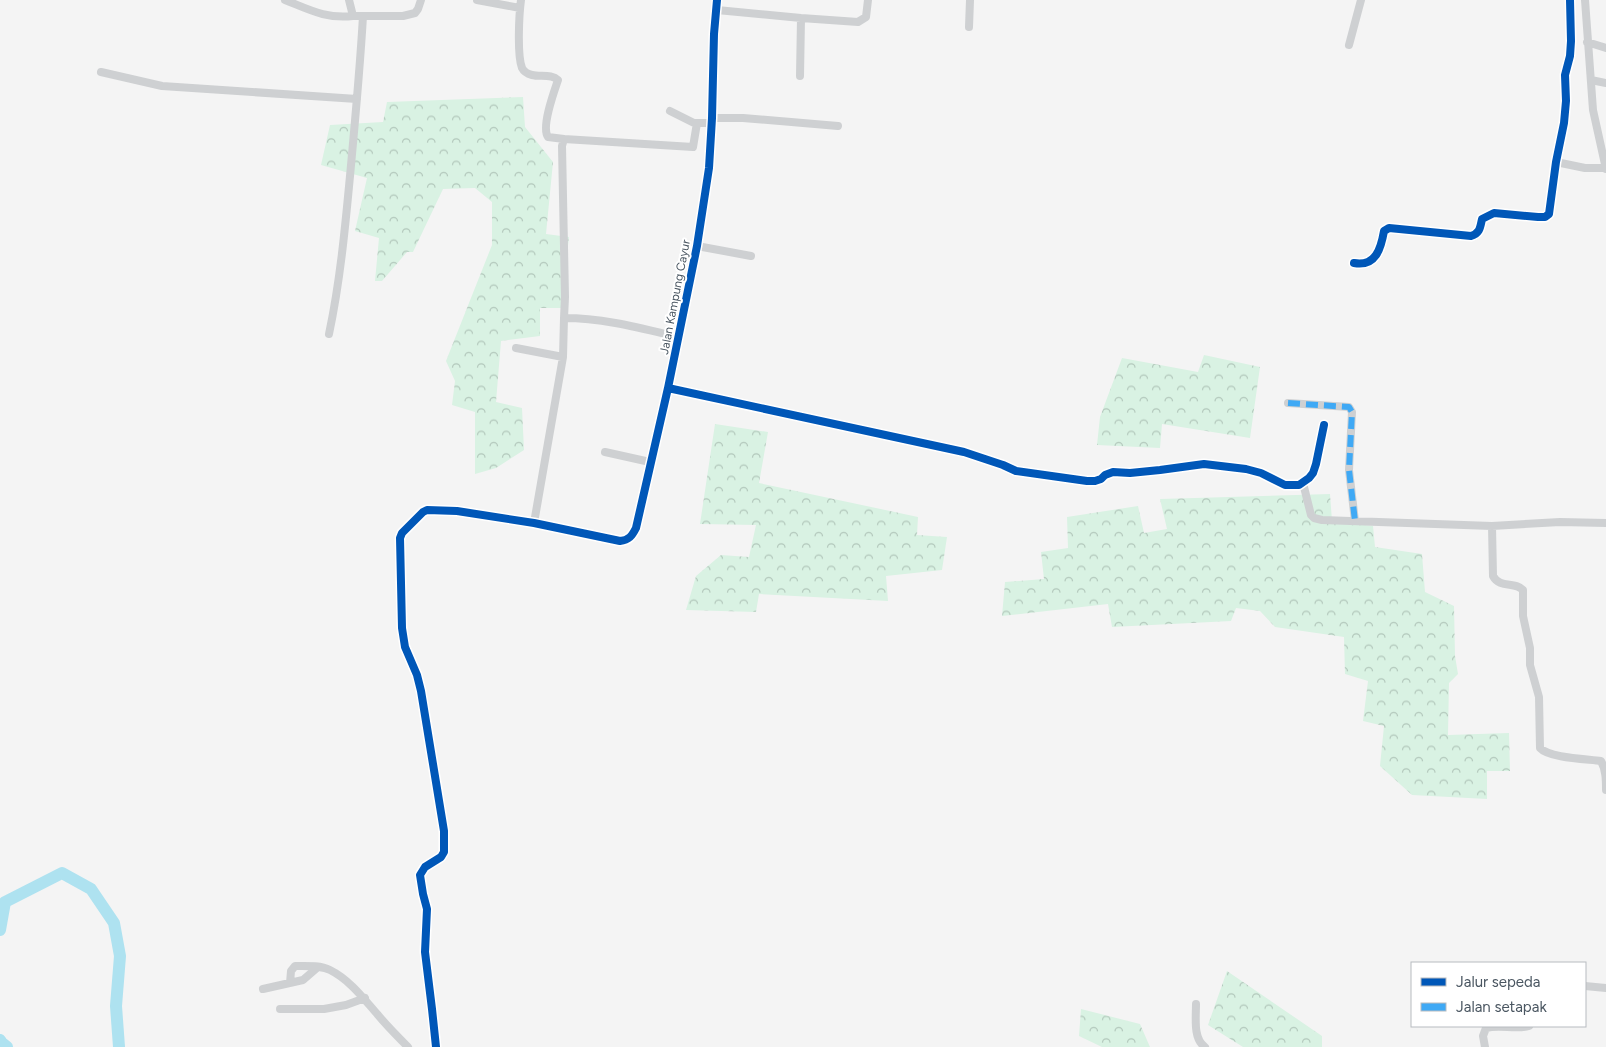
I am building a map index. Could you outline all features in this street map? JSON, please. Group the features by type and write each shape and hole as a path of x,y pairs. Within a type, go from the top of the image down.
{"street":[{"path":"285,0 326,16 339,17 403,16 417,11 421,0"},
{"path":"349,0 353,16"},
{"path":"477,0 520,4 519,44 522,68 526,73 532,75 558,78 546,132 548,137 693,147 697,123"},
{"name":"Jalan Kampung Cayur","path":"436,1047 425,952 427,908 420,875 425,867 444,852 444,831 421,691 417,675 405,647 402,628 399,541 402,533 424,512 434,510 457,511 534,522 620,541 629,538 636,528 668,388 697,246 709,168 717,0"},
{"path":"717,10 858,22 866,17 868,0"},
{"path":"970,0 970,28"},
{"path":"1349,45 1360,0"},
{"path":"1354,263 1366,263 1372,260 1379,253 1384,230 1390,228 1470,236 1477,234 1480,230 1482,219 1489,215 1545,217 1549,214 1556,162 1564,123 1566,101 1565,76 1570,56 1570,0"},
{"path":"1556,162 1585,168 1606,169 1596,127 1587,42 1585,0"},
{"path":"329,334 339,282 357,99 362,16"},
{"path":"800,76 801,18"},
{"path":"1587,42 1606,48"},
{"path":"101,72 162,86 357,99"},
{"path":"1591,80 1606,83"},
{"path":"670,111 686,120 697,123 743,118 838,126"},
{"path":"534,522 563,357 565,281 562,146 564,139"},
{"path":"697,246 751,256"},
{"path":"564,318 589,318 626,324 678,337"},
{"path":"516,348 563,357"},
{"path":"668,388 964,452 1016,471 1067,479 1095,481 1114,472 1130,473 1204,464 1256,471 1285,485 1292,486 1303,483 1312,473 1316,464 1324,425"},
{"path":"1288,403 1349,407 1351,409 1349,470 1355,521"},
{"path":"605,452 650,462"},
{"path":"1303,483 1311,515 1322,520 1492,526 1560,522 1606,523"},
{"path":"1492,526 1494,576 1502,584 1520,586 1523,591 1523,616 1530,648 1530,665 1539,697 1540,748 1544,752 1553,754 1601,761 1605,768 1606,790"},
{"path":"290,983 291,971 296,966 329,969 365,998 379,1017 408,1047"},
{"path":"263,989 306,978 318,967"},
{"path":"1586,986 1606,988"},
{"path":"280,1009 324,1009 346,1005 365,998"},
{"path":"1196,1004 1197,1037 1199,1042 1206,1047"},
{"path":"1485,1047 1483,1036 1486,1028 1490,1027"},
{"path":"1502,1027 1520,1027"}],"green space":[{"path":"523,97 525,127 553,162 546,234 569,237 563,287 564,308 540,308 540,336 501,341 496,402 522,408 524,450 496,468 475,474 475,412 452,405 455,381 446,361 492,245 492,202 475,188 443,189 413,252 407,252 382,281 375,281 379,238 355,231 367,178 321,165 330,125 383,122 387,102"},
{"path":"1204,355 1260,367 1250,438 1162,424 1160,448 1097,445 1100,417 1122,358 1198,372"},
{"path":"715,424 768,432 759,483 918,517 917,535 947,537 942,570 886,576 888,601 759,594 756,612 686,610 696,576 721,555 749,557 756,525 700,524"},
{"path":"1330,494 1332,521 1373,526 1375,547 1422,554 1425,592 1454,606 1455,656 1458,674 1449,683 1448,735 1509,733 1510,771 1487,771 1487,799 1412,795 1380,766 1384,726 1363,721 1368,681 1345,674 1344,637 1275,627 1260,611 1236,608 1231,621 1112,627 1108,604 1002,616 1005,582 1044,579 1041,552 1068,548 1067,517 1138,506 1144,533 1167,529 1160,499"},
{"path":"1227,971 1322,1036 1322,1047 1243,1047 1208,1025"},
{"path":"1081,1009 1140,1024 1150,1047 1102,1047 1079,1036"}],"waterway":[{"path":"0,930 5,902 62,873 91,889 114,923 120,956 116,1006 119,1047"},
{"path":"0,1040 7,1047"}],"marked path":[{"path":"1288,403 1349,407 1352,412 1349,470 1355,521"}],"cycle path":[{"path":"436,1047 425,952 427,909 420,875 425,867 441,857 444,852 444,831 421,691 417,675 405,647 402,628 400,538 402,533 427,510 457,511 534,523 620,541 628,539 635,531 668,388 697,246 709,168 717,0"},
{"path":"1354,263 1368,262 1372,259 1379,250 1384,231 1389,228 1471,236 1478,232 1482,219 1494,213 1538,217 1545,217 1549,214 1556,162 1564,123 1566,101 1565,75 1570,56 1571,41 1570,0"},
{"path":"668,388 964,452 1016,471 1087,481 1101,479 1113,472 1130,473 1204,464 1246,469 1261,473 1285,485 1299,485 1313,473 1324,425"}]}
